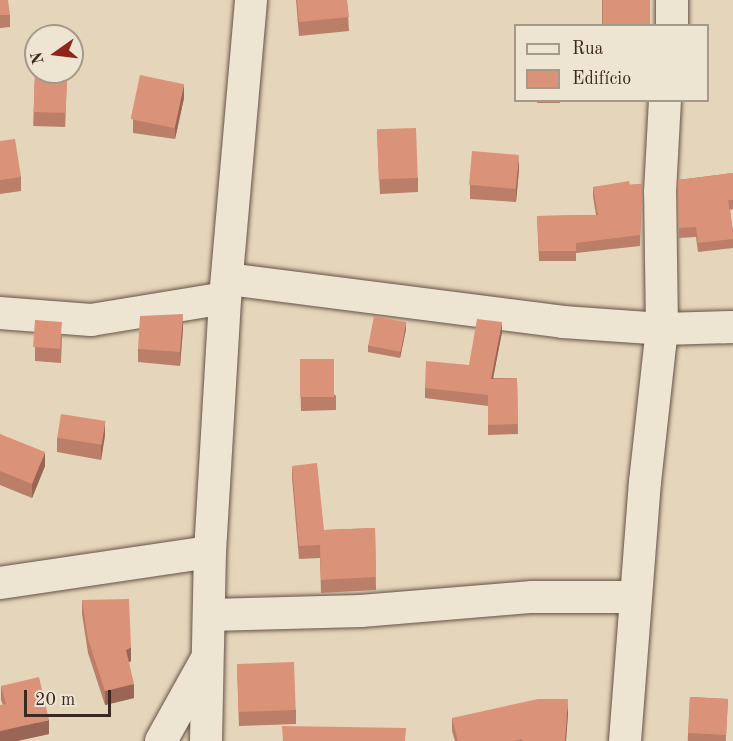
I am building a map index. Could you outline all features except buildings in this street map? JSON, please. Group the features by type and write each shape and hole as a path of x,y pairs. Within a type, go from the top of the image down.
{"street":[{"path":"206,741 210,552 226,288 251,0"},
{"path":"672,0 672,24"},
{"path":"625,741 635,597 662,329 660,192 665,102"},
{"path":"0,314 91,320 226,288 662,329 733,327"},
{"path":"0,583 210,552"},
{"path":"210,615 361,611 532,597 635,597"},
{"path":"161,741 209,654"}]}
